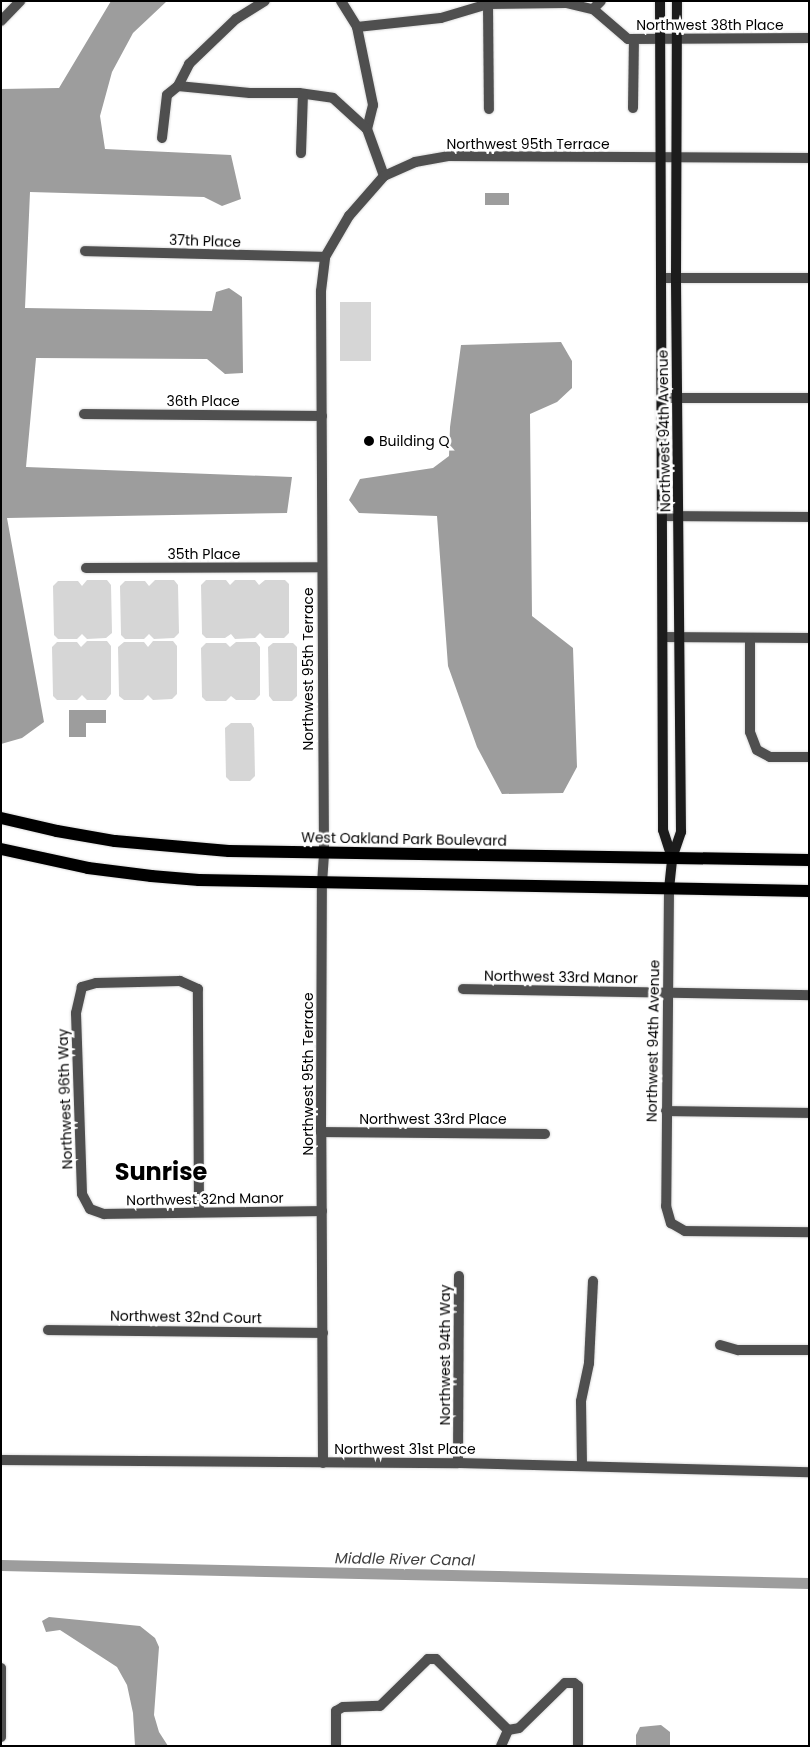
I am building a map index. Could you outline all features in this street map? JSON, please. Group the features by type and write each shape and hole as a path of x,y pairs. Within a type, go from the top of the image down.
{"main road":[{"name":"West Oakland Park Boulevard","path":"1,818 57,831 174,848 809,860"},
{"path":"1,849 88,868 151,876 244,882 809,891"}],"street":[{"path":"1,21 20,1"},
{"path":"162,138 167,96 178,86 189,64 236,19 265,1"},
{"path":"341,1 357,27 373,105 367,129"},
{"name":"Northwest 94th Avenue","path":"660,1 663,398 663,830 672,858"},
{"name":"Northwest 94th Avenue","path":"677,1 676,278 681,832 672,858 669,889 666,1206 670,1224 685,1231 809,1232"},
{"name":"Northwest 38th Place","path":"357,27 441,18 488,4 566,3 597,5 628,39 809,38"},
{"path":"488,4 489,109"},
{"path":"633,108 634,39"},
{"path":"178,86 250,93 303,94 333,98 367,129 384,176"},
{"path":"301,154 303,94"},
{"name":"Northwest 95th Terrace","path":"323,1463 321,1132 322,883 324,852 321,291 325,257 349,216 384,176 415,162 449,156 676,159 809,158"},
{"name":"37th Place","path":"85,251 325,257"},
{"path":"661,278 809,278"},
{"path":"663,398 809,398"},
{"name":"36th Place","path":"84,414 322,416"},
{"path":"662,516 809,517"},
{"name":"35th Place","path":"86,568 322,567"},
{"path":"663,637 809,638"},
{"path":"750,639 750,732 757,750 770,757 809,757"},
{"name":"Northwest 96th Way","path":"90,1209 82,1194 76,1013 82,987 96,984 180,981 198,989 199,1212"},
{"name":"Northwest 33rd Manor","path":"463,989 809,995"},
{"path":"666,1111 809,1113"},
{"name":"Northwest 33rd Place","path":"321,1132 544,1134"},
{"name":"Northwest 32nd Manor","path":"90,1209 104,1214 322,1211"},
{"name":"Northwest 94th Way","path":"458,1463 459,1276"},
{"path":"582,1466 581,1401 589,1363 592,1281"},
{"name":"Northwest 32nd Court","path":"48,1330 323,1333"},
{"path":"720,1345 738,1350 809,1350"},
{"name":"Northwest 31st Place","path":"1,1460 458,1463 809,1472"},
{"path":"336,1746 336,1711 343,1707 380,1706 428,1659 436,1660 508,1730"},
{"path":"1,1668 1,1737"},
{"path":"508,1730 519,1728 565,1683 574,1683 578,1686 578,1746"},
{"path":"501,1746 508,1730"}],"shaded area":[{"path":"111,1 167,1 133,33 112,72 100,116 105,149 231,155 241,199 222,206 204,197 30,192 25,308 212,311 216,292 229,288 242,297 243,373 225,374 207,359 36,358 26,467 292,477 287,513 7,518 44,722 22,738 1,744 1,89 59,88"},
{"path":"485,193 509,193 509,205 485,205"},
{"path":"340,302 371,302 371,361 340,361"},
{"path":"561,342 572,361 572,388 557,402 530,414 532,616 573,648 577,767 563,793 502,794 477,747 448,666 437,516 359,513 349,500 360,479 433,468 449,456 450,427 461,345"},
{"path":"87,580 107,580 111,585 112,633 106,638 87,639 82,634 77,639 58,639 54,635 53,586 58,581 78,581 82,586"},
{"path":"155,580 174,580 178,585 179,633 174,638 154,639 149,634 144,639 125,639 121,635 120,586 125,581 145,581 149,586"},
{"path":"206,580 226,580 230,585 235,580 255,580 259,585 265,580 285,580 289,584 289,633 284,638 265,638 260,633 255,638 235,639 231,634 225,638 206,638 202,634 201,585"},
{"path":"87,641 107,641 111,646 111,694 106,700 87,700 82,695 77,700 57,700 53,696 52,647 57,642 77,642 81,647"},
{"path":"153,641 173,641 177,646 177,694 172,699 153,700 148,695 143,700 124,700 119,696 118,647 124,642 144,642 148,647"},
{"path":"236,642 256,642 260,647 260,695 255,700 236,700 231,696 226,701 206,701 202,697 201,648 206,643 226,643 230,647"},
{"path":"273,643 293,643 297,647 297,696 292,701 273,701 269,696 268,647"},
{"path":"69,710 106,710 106,723 86,723 86,737 69,737"},
{"path":"231,723 251,723 254,728 255,776 250,781 230,781 226,777 225,728"},
{"path":"49,1617 140,1626 155,1638 159,1647 154,1715 159,1732 168,1746 135,1746 133,1713 127,1685 117,1667 60,1630 46,1632 42,1621"},
{"path":"661,1725 670,1732 670,1746 636,1746 636,1735 640,1727"}],"waterway":[{"name":"Middle River Canal","path":"1,1565 809,1583"}],"place":[{"name":"Building Q","path":"369,441"}],"district":[{"name":"Sunrise","path":"161,1172"}]}
